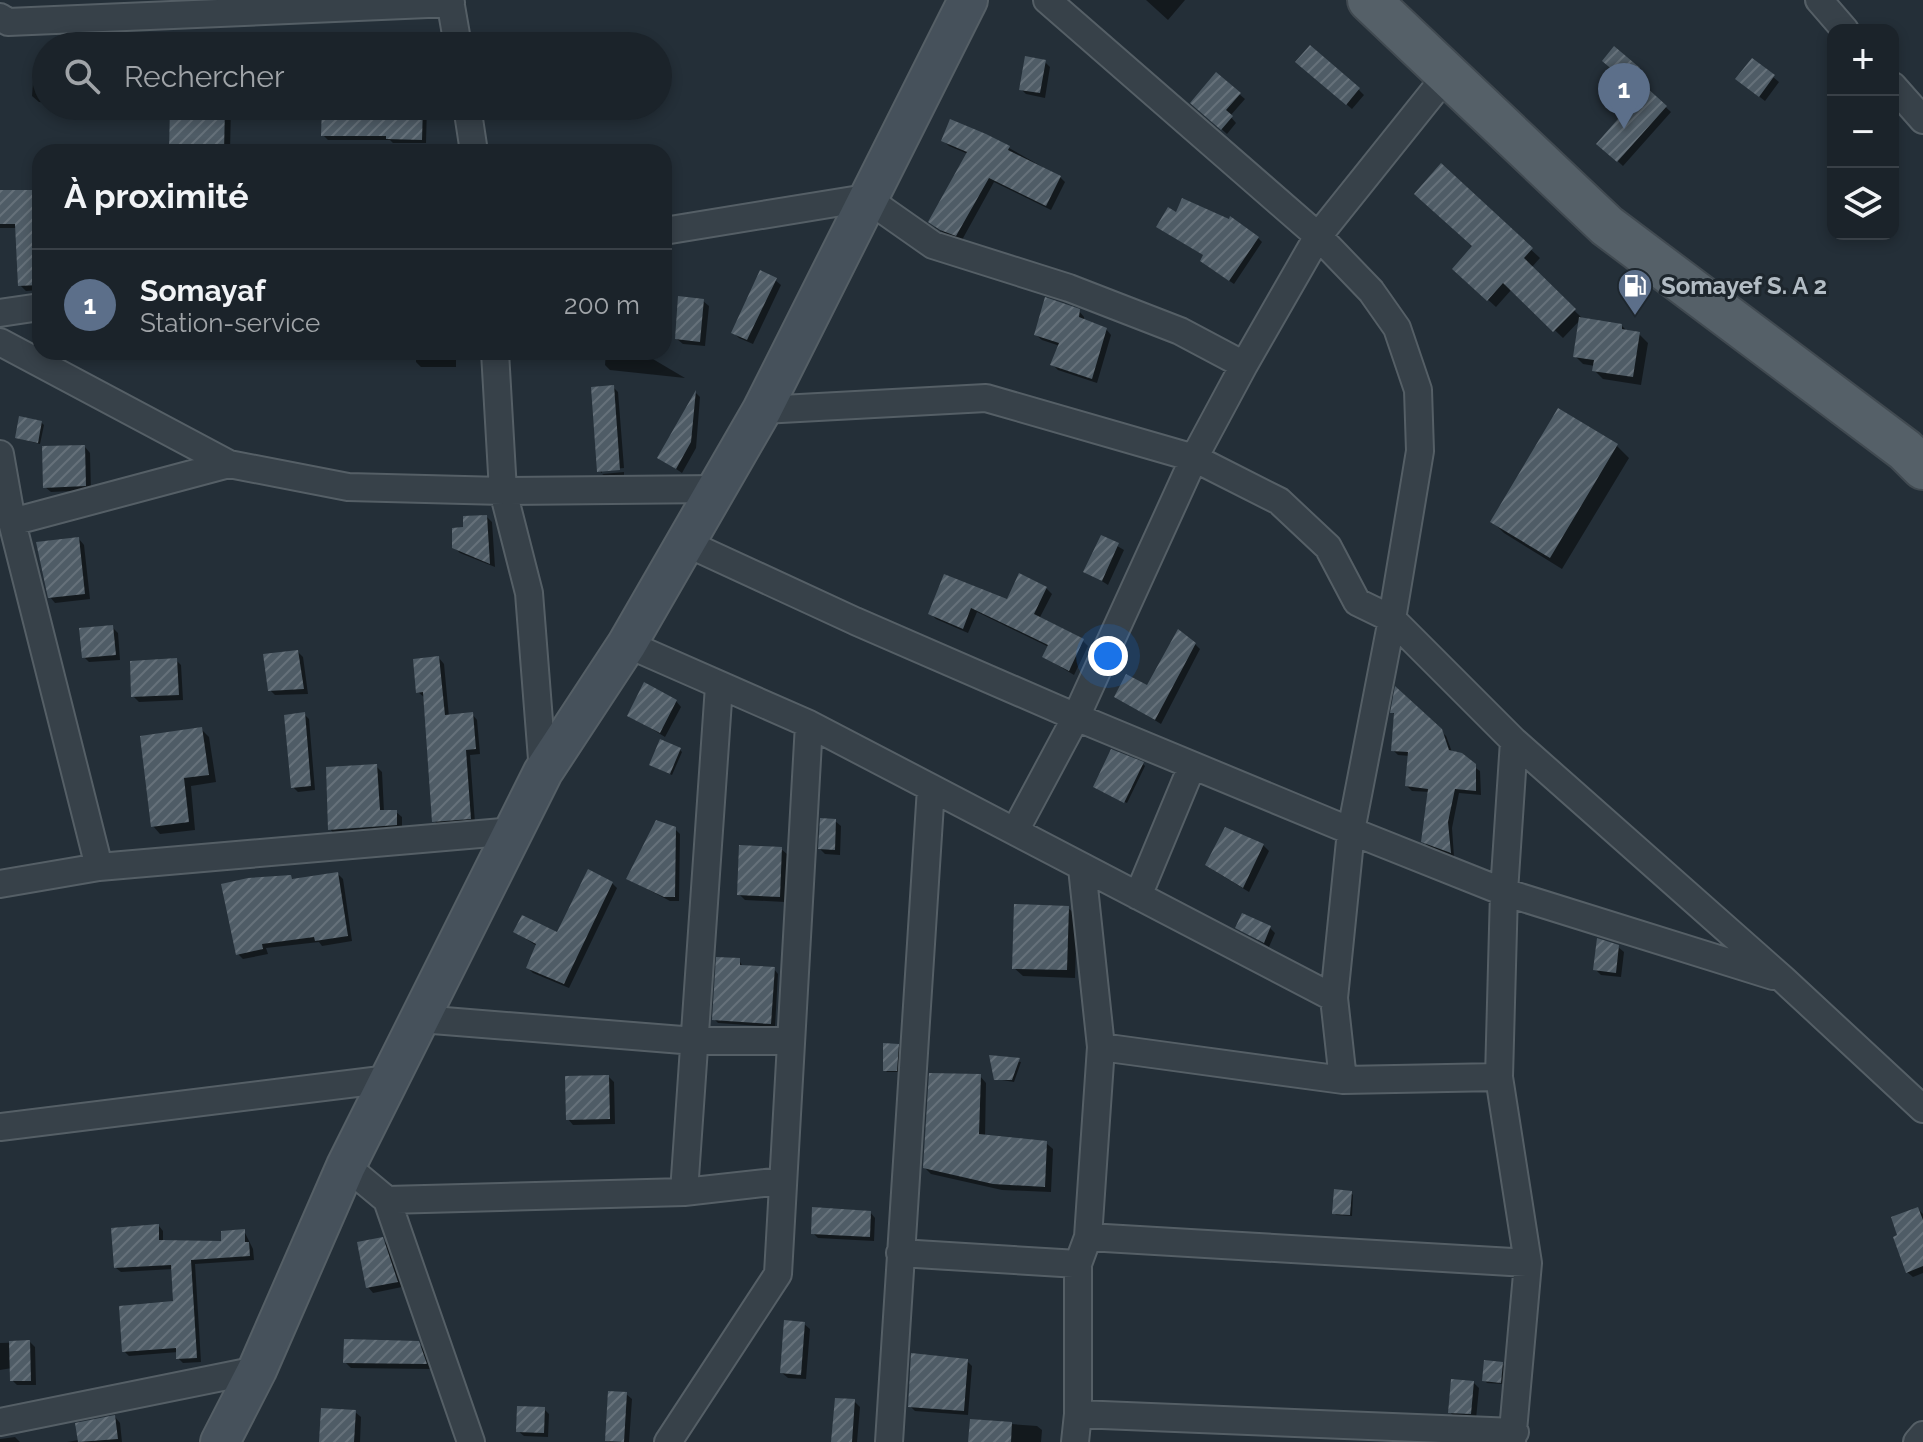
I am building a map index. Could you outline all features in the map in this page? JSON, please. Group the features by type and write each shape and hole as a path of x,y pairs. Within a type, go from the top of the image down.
{"main road":[{"path":"1369,0 1607,226 1905,450 1923,468"}],"street":[{"path":"220,1442 257,1370 346,1166 543,772 627,644 762,410 968,0"},
{"path":"1047,0 1318,236 1371,291 1397,328 1418,390 1420,451 1392,619 1351,831 1334,998 1343,1080"},
{"path":"1819,0 1840,24"},
{"path":"3,25 451,1 456,32"},
{"path":"1015,831 1076,717 1194,458 1244,365 1318,236 1447,75"},
{"path":"1899,93 1923,120"},
{"path":"469,120 473,144"},
{"path":"672,230 866,198 933,245 1069,288 1166,326 1244,365"},
{"path":"0,313 32,308"},
{"path":"0,342 32,359"},
{"path":"34,360 229,464 348,487 503,491 717,489"},
{"path":"495,360 503,491 529,593 543,772"},
{"path":"762,410 986,398 1194,458 1279,501 1328,547 1357,602 1392,619 1514,741 1784,980 1923,1109"},
{"path":"0,454 12,522 99,867"},
{"path":"12,522 229,464"},
{"path":"686,543 1076,717 1504,892 1784,980"},
{"path":"627,644 809,724 1334,998"},
{"path":"684,1192 719,686"},
{"path":"668,1442 778,1274 809,724"},
{"path":"1078,1414 1513,1437 1528,1263 1499,1077 1504,892 1514,741"},
{"path":"1138,896 1192,766"},
{"path":"889,1442 931,788"},
{"path":"0,884 99,867 514,831"},
{"path":"1075,1442 1078,1414 1078,1264 1088,1237 1101,1047 1082,868"},
{"path":"420,1019 695,1041 790,1041"},
{"path":"1101,1047 1343,1080 1499,1077"},
{"path":"0,1127 389,1079"},
{"path":"346,1166 387,1200 471,1442"},
{"path":"387,1200 684,1192 782,1181"},
{"path":"1088,1237 1528,1263"},
{"path":"900,1253 1078,1264"},
{"path":"0,1422 257,1370"},
{"path":"1917,1442 1923,1435"}],"building":[{"path":"1310,45 1360,88 1346,105 1295,62"},
{"path":"1614,46 1640,68 1627,82 1602,61"},
{"path":"1025,56 1046,60 1040,93 1019,90"},
{"path":"1752,58 1775,75 1759,97 1735,79"},
{"path":"1216,72 1241,93 1226,110 1233,116 1221,130 1190,103"},
{"path":"1646,87 1667,106 1617,162 1596,144"},
{"path":"950,119 1010,146 1008,150 1061,176 1046,206 989,178 956,236 928,222 967,152 941,141"},
{"path":"170,120 225,120 224,144 169,144"},
{"path":"322,120 423,120 422,140 386,139 386,136 321,136"},
{"path":"1441,163 1533,248 1524,258 1576,309 1553,332 1503,283 1487,301 1452,269 1472,246 1414,194"},
{"path":"0,190 32,190 32,285 18,286 15,224 0,224"},
{"path":"1182,198 1229,219 1230,216 1259,237 1229,281 1200,261 1203,255 1156,227 1168,207 1176,212"},
{"path":"760,270 777,278 747,340 731,333"},
{"path":"678,296 704,299 700,342 675,339"},
{"path":"1045,297 1080,309 1079,317 1107,328 1092,379 1050,365 1059,343 1034,335"},
{"path":"1579,317 1622,324 1622,329 1640,332 1633,377 1592,371 1594,360 1573,357"},
{"path":"614,385 620,470 597,472 591,387"},
{"path":"696,390 691,442 676,469 657,458"},
{"path":"1558,408 1618,444 1550,558 1490,522"},
{"path":"19,416 42,421 38,443 15,438"},
{"path":"85,445 86,486 43,488 42,446"},
{"path":"487,515 490,564 452,548 452,528 463,527 463,516"},
{"path":"1101,535 1119,543 1102,581 1083,572"},
{"path":"79,537 85,594 48,598 36,542"},
{"path":"1019,573 1047,587 1034,614 1084,639 1069,671 1042,657 1048,645 971,608 963,629 928,614 944,574 1007,599"},
{"path":"113,625 116,655 82,658 79,628"},
{"path":"1178,629 1196,643 1155,720 1114,697 1126,674 1147,685"},
{"path":"298,650 304,689 268,691 263,654"},
{"path":"439,656 445,715 473,712 476,749 466,750 471,819 432,822 423,692 416,693 413,659"},
{"path":"177,658 179,695 131,697 130,661"},
{"path":"644,682 677,700 660,733 627,716"},
{"path":"1395,686 1442,729 1449,750 1462,753 1476,764 1476,791 1455,789 1448,822 1451,853 1421,842 1428,789 1405,786 1408,752 1391,751 1394,713 1390,713"},
{"path":"305,712 311,786 291,788 284,715"},
{"path":"202,727 209,775 184,778 189,822 151,827 140,736"},
{"path":"660,739 681,748 670,774 649,765"},
{"path":"1111,749 1144,762 1124,803 1093,787"},
{"path":"377,764 380,810 397,810 397,825 328,830 326,767"},
{"path":"820,818 836,819 835,850 818,849"},
{"path":"656,820 676,827 675,897 664,897 626,879"},
{"path":"1225,827 1264,844 1243,888 1205,865"},
{"path":"739,845 782,847 780,897 737,895"},
{"path":"588,869 613,882 564,984 526,968 536,944 513,932 522,915 557,932"},
{"path":"338,872 348,936 262,944 263,949 236,955 221,884 248,878 291,875 292,879"},
{"path":"1014,904 1069,906 1067,970 1012,969"},
{"path":"1242,913 1271,926 1264,943 1235,928"},
{"path":"1597,938 1619,945 1616,973 1593,970"},
{"path":"716,957 740,958 740,965 775,967 771,1024 712,1020"},
{"path":"883,1043 899,1044 897,1071 883,1071"},
{"path":"989,1055 1020,1058 1012,1080 994,1080"},
{"path":"929,1073 981,1074 979,1134 1047,1141 1045,1187 993,1184 923,1168"},
{"path":"609,1075 610,1119 566,1120 565,1076"},
{"path":"1334,1189 1352,1191 1350,1215 1332,1214"},
{"path":"812,1207 871,1211 870,1237 811,1234"},
{"path":"1918,1207 1923,1220 1923,1266 1906,1273 1893,1237 1897,1235 1891,1217"},
{"path":"159,1224 159,1240 221,1241 221,1231 245,1229 245,1242 249,1242 250,1256 191,1260 197,1358 176,1359 176,1348 122,1352 119,1306 173,1301 171,1265 114,1268 111,1228"},
{"path":"383,1237 398,1282 366,1288 357,1242"},
{"path":"784,1320 805,1322 801,1375 780,1373"},
{"path":"344,1339 419,1341 427,1364 343,1363"},
{"path":"30,1340 31,1381 10,1381 9,1341"},
{"path":"911,1353 968,1359 964,1411 908,1407"},
{"path":"1484,1360 1503,1362 1501,1383 1482,1381"},
{"path":"1451,1379 1474,1381 1471,1414 1448,1413"},
{"path":"608,1391 627,1392 624,1442 605,1441"},
{"path":"835,1398 855,1399 852,1442 831,1442"},
{"path":"517,1406 545,1407 544,1433 516,1432"},
{"path":"321,1408 356,1410 354,1442 319,1442"},
{"path":"115,1415 118,1439 78,1442 75,1423"},
{"path":"970,1419 1012,1422 1011,1442 968,1442"}],"place":[{"name":"Somayaf","path":"1624,129"},
{"name":"Somayef S. A 2","path":"1635,317"}]}
